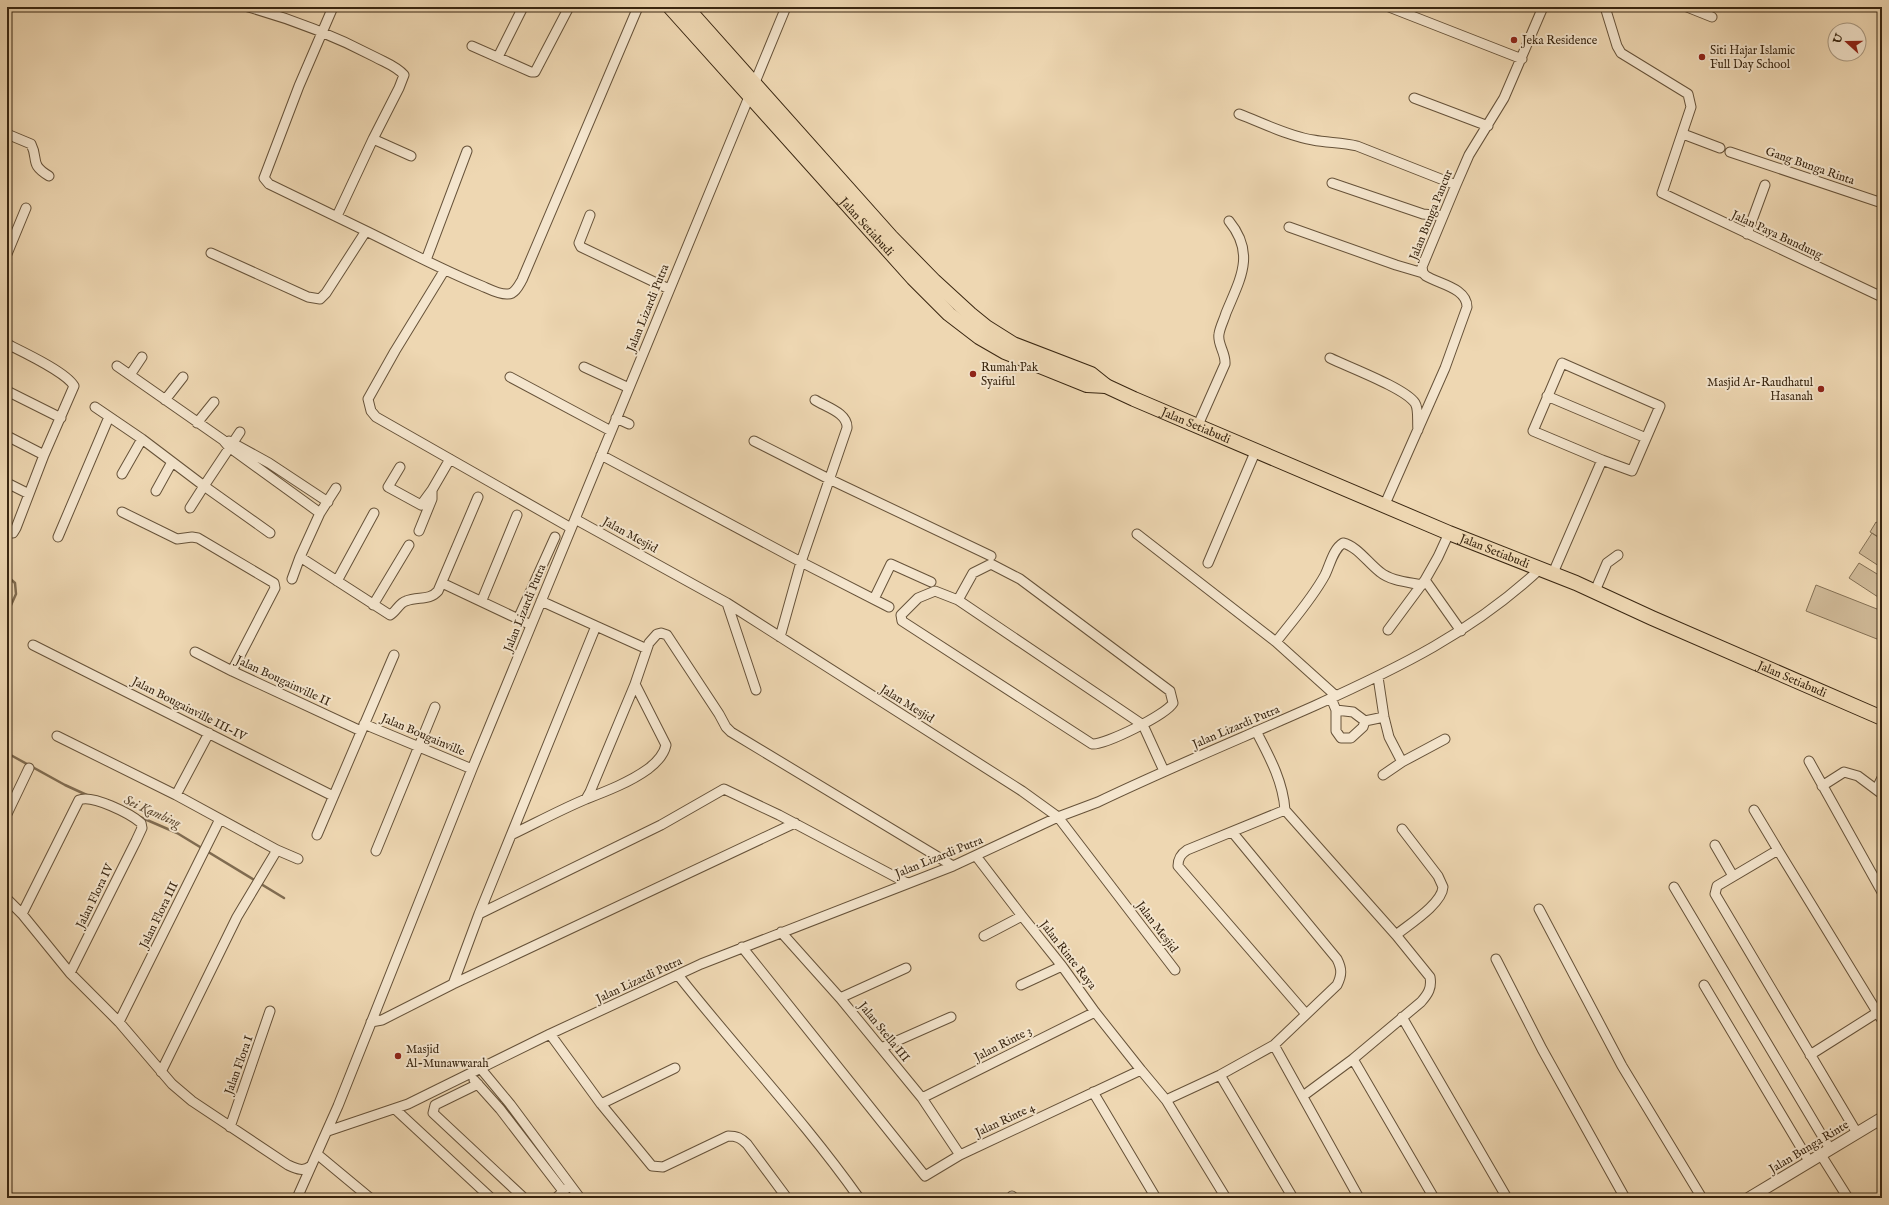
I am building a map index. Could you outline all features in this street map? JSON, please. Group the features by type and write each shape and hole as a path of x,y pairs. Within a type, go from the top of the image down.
{"main road":[{"name":"Jalan Setiabudi","path":"670,7 751,89 895,242 934,281 970,314 986,327 1009,342 1091,374 1106,386 1385,504 1449,533 1596,591 1652,618 1882,718"},
{"name":"Jalan Setiabudi","path":"686,7 751,89"}],"street":[{"path":"248,7 323,33 397,67 404,75 337,216"},
{"path":"333,7 299,86 264,178 269,184 426,260 444,271 507,295 516,290 522,280 638,7"},
{"path":"498,57 523,7"},
{"path":"472,46 531,72 536,72 569,7"},
{"name":"Jalan Lizardi Putra","path":"296,1198 328,1131 472,769 786,7"},
{"path":"1389,7 1522,58"},
{"name":"Jalan Bunga Pancur","path":"1385,504 1445,368 1467,307 1465,298 1460,293 1431,279 1423,273 1422,267 1456,184 1470,156 1504,98 1543,7"},
{"path":"1605,7 1617,46 1621,53 1688,94 1691,106 1683,134 1720,148"},
{"path":"1687,7 1712,17"},
{"path":"1414,98 1488,126"},
{"path":"1239,114 1315,141 1347,143 1357,146 1456,184"},
{"path":"7,134 30,144 36,165 40,171 49,176"},
{"name":"Jalan Paya Bundung","path":"1683,134 1662,193 1882,297"},
{"path":"373,139 411,156"},
{"path":"426,260 467,151"},
{"name":"Gang Bunga Rinta","path":"1730,152 1882,203"},
{"path":"1332,182 1423,214 1444,216"},
{"path":"1747,234 1765,185"},
{"path":"7,254 26,208"},
{"path":"590,215 579,243 581,247 669,289"},
{"path":"1198,425 1225,364 1225,355 1218,340 1218,335 1243,267 1244,249 1242,241 1238,232 1229,221"},
{"path":"1289,227 1423,273"},
{"path":"211,253 308,297 320,299 326,293 366,231"},
{"name":"Jalan Mesjid","path":"444,271 395,351 368,400 370,411 376,417 450,459 727,603 1022,791 1058,817 1175,970"},
{"path":"7,344 55,370 72,383 74,390 44,455 16,528 13,532 7,533"},
{"path":"130,375 142,357"},
{"path":"1330,358 1394,388 1411,399 1416,405 1418,431"},
{"path":"1565,363 1659,405 1660,408 1632,470 1602,460 1534,431 1547,396 1560,367 1565,363"},
{"path":"117,366 197,423 229,443 269,463 328,502"},
{"path":"584,367 629,388"},
{"path":"510,377 611,431"},
{"path":"165,400 183,378"},
{"path":"7,391 61,418"},
{"path":"1547,396 1646,438"},
{"path":"780,637 801,562 847,423 842,416 815,400"},
{"path":"197,423 214,402"},
{"path":"95,407 142,439 270,533"},
{"path":"58,537 109,417"},
{"path":"616,418 629,424"},
{"path":"190,508 229,443 240,432"},
{"path":"7,436 44,455"},
{"path":"122,474 142,439"},
{"path":"754,441 991,556"},
{"path":"229,443 320,513"},
{"path":"1208,563 1256,450"},
{"path":"601,455 801,562 889,607"},
{"path":"400,467 388,487 421,506 450,459"},
{"path":"1547,571 1602,460"},
{"path":"156,491 172,462"},
{"path":"7,483 29,494"},
{"path":"292,579 300,557 320,513 336,488"},
{"path":"419,531 432,499 432,490"},
{"path":"300,557 387,614 392,614 404,602 433,596 442,583 478,497"},
{"path":"122,512 177,539 192,537 198,538 274,584 274,588 232,671"},
{"path":"337,581 374,513"},
{"path":"482,600 517,514"},
{"path":"1388,630 1423,582 1438,557 1449,533"},
{"path":"1137,534 1276,642 1334,697 1336,710 1336,731 1341,738 1351,738 1358,733 1365,721 1384,717"},
{"path":"518,619 555,537"},
{"path":"1276,642 1314,593 1326,574 1337,548 1343,543 1350,545 1366,560 1389,577 1423,582 1461,631"},
{"path":"373,605 409,545"},
{"path":"1596,591 1607,563 1618,555"},
{"path":"874,599 891,564 931,582"},
{"path":"958,600 973,573 991,564 1020,579 1170,691 1173,698 1170,707 1143,724 1092,744 900,619 901,615 918,598 935,591 958,600 1143,724 1164,771"},
{"name":"Jalan Lizardi Putra","path":"328,1131 408,1104 470,1075 550,1034 678,975 742,947 953,866 1058,817 1098,802 1164,771 1378,677 1428,651 1461,631 1547,571"},
{"path":"442,583 482,600 531,625"},
{"path":"541,602 647,649"},
{"path":"727,603 756,690"},
{"path":"453,984 479,914 596,626"},
{"path":"586,799 635,684 647,649 656,634 661,633 667,635 726,727 731,732 953,866"},
{"name":"Jalan Bougainville III-IV","path":"33,645 333,796"},
{"name":"Jalan Bougainville II","path":"195,652 232,671 363,728"},
{"path":"317,835 394,655"},
{"path":"1378,677 1384,717 1390,737 1402,762"},
{"path":"511,835 586,799 611,789 648,769 658,760 665,749 664,740 635,684"},
{"path":"376,851 435,707"},
{"path":"1336,710 1353,712 1365,721"},
{"name":"Jalan Bougainville","path":"363,728 419,747 472,769"},
{"path":"1256,731 1274,767 1284,796 1285,810 1396,935 1430,977 1431,983 1427,994 1402,1017 1353,1059 1303,1096"},
{"path":"176,795 209,733"},
{"path":"57,736 176,795 277,850 298,859"},
{"path":"1383,775 1402,762 1445,739"},
{"path":"1809,761 1822,786 1879,880 1882,892"},
{"path":"7,814 29,768"},
{"path":"1822,786 1844,772 1858,776 1880,791 1882,778"},
{"path":"479,914 661,825 724,789 795,823 907,883"},
{"name":"Jalan Flora IV","path":"22,914 79,800 84,798 92,799 125,813 141,823 142,828 70,973"},
{"path":"1285,810 1182,854 1178,859 1178,866 1306,1014"},
{"path":"1754,810 1880,1016 1810,1055"},
{"name":"Jalan Flora III","path":"119,1022 220,819"},
{"path":"371,1022 382,1020 453,984 795,823"},
{"path":"1396,935 1430,908 1441,896 1443,887 1438,876 1402,829"},
{"path":"1166,1100 1220,1075 1274,1044 1337,985 1341,978 1340,965 1233,833"},
{"path":"1715,845 1733,876"},
{"path":"161,1072 237,917 260,876 277,850"},
{"path":"1778,850 1717,886 1715,891 1716,897 1857,1133"},
{"name":"Jalan Rinte Raya","path":"976,856 1062,966 1095,1012 1166,1100 1226,1198"},
{"path":"1674,888 1825,1152 1848,1198"},
{"path":"7,899 22,914 70,973 119,1022 161,1072 192,1101 288,1165 300,1170 306,1170 311,1166"},
{"path":"1538,909 1622,1066 1702,1198"},
{"path":"984,936 1022,916"},
{"name":"Jalan Stella III","path":"781,932 840,998 922,1098 960,1155"},
{"name":"Jalan Rinte 4","path":"742,947 924,1175 929,1174 960,1155 1141,1070"},
{"path":"1496,959 1542,1049 1625,1198"},
{"path":"1021,985 1062,966"},
{"path":"840,998 906,968"},
{"path":"678,975 721,1029 827,1154 860,1198"},
{"path":"1704,985 1808,1161"},
{"name":"Jalan Flora I","path":"230,1127 270,1011"},
{"name":"Jalan Rinte 3","path":"922,1098 1095,1012"},
{"path":"881,1048 951,1017"},
{"path":"1402,1017 1507,1198"},
{"path":"550,1034 601,1104 652,1166 658,1168 671,1164 728,1136 741,1138 787,1198"},
{"path":"1274,1044 1359,1198"},
{"path":"1353,1059 1434,1198"},
{"path":"601,1104 675,1068"},
{"path":"481,1069 510,1104 567,1188"},
{"path":"470,1075 567,1188 580,1198"},
{"path":"1220,1075 1293,1198"},
{"path":"478,1084 435,1105 433,1113 524,1198"},
{"path":"1093,1092 1156,1198"},
{"path":"500,1109 510,1104"},
{"path":"397,1108 491,1198"},
{"name":"Jalan Bunga Rinte","path":"1749,1198 1762,1195 1808,1161 1881,1121"},
{"path":"317,1154 370,1198"},
{"path":"556,1198 567,1188"}],"shaded area":[{"path":"1876,522 1882,525 1882,539 1870,532"},
{"path":"1872,533 1882,540 1882,568 1859,553"},
{"path":"1859,563 1882,577 1882,590 1878,597 1849,578"},
{"path":"1816,585 1882,611 1882,641 1806,611"}],"waterway":[{"name":"Sei Kambing","path":"7,576 15,583 16,594 7,614"},
{"name":"Sei Kambing","path":"7,753 65,785 89,796"},
{"name":"Sei Kambing","path":"140,817 177,833 284,898"}],"place":[{"name":"Jeka Residence","path":"1514,40"},
{"name":"Siti Hajar Islamic Full Day School","path":"1702,57"},
{"name":"Rumah Pak Syaiful","path":"973,374"},
{"name":"Masjid Ar-Raudhatul Hasanah","path":"1821,389"},
{"name":"Masjid Al-Munawwarah","path":"398,1056"}]}
